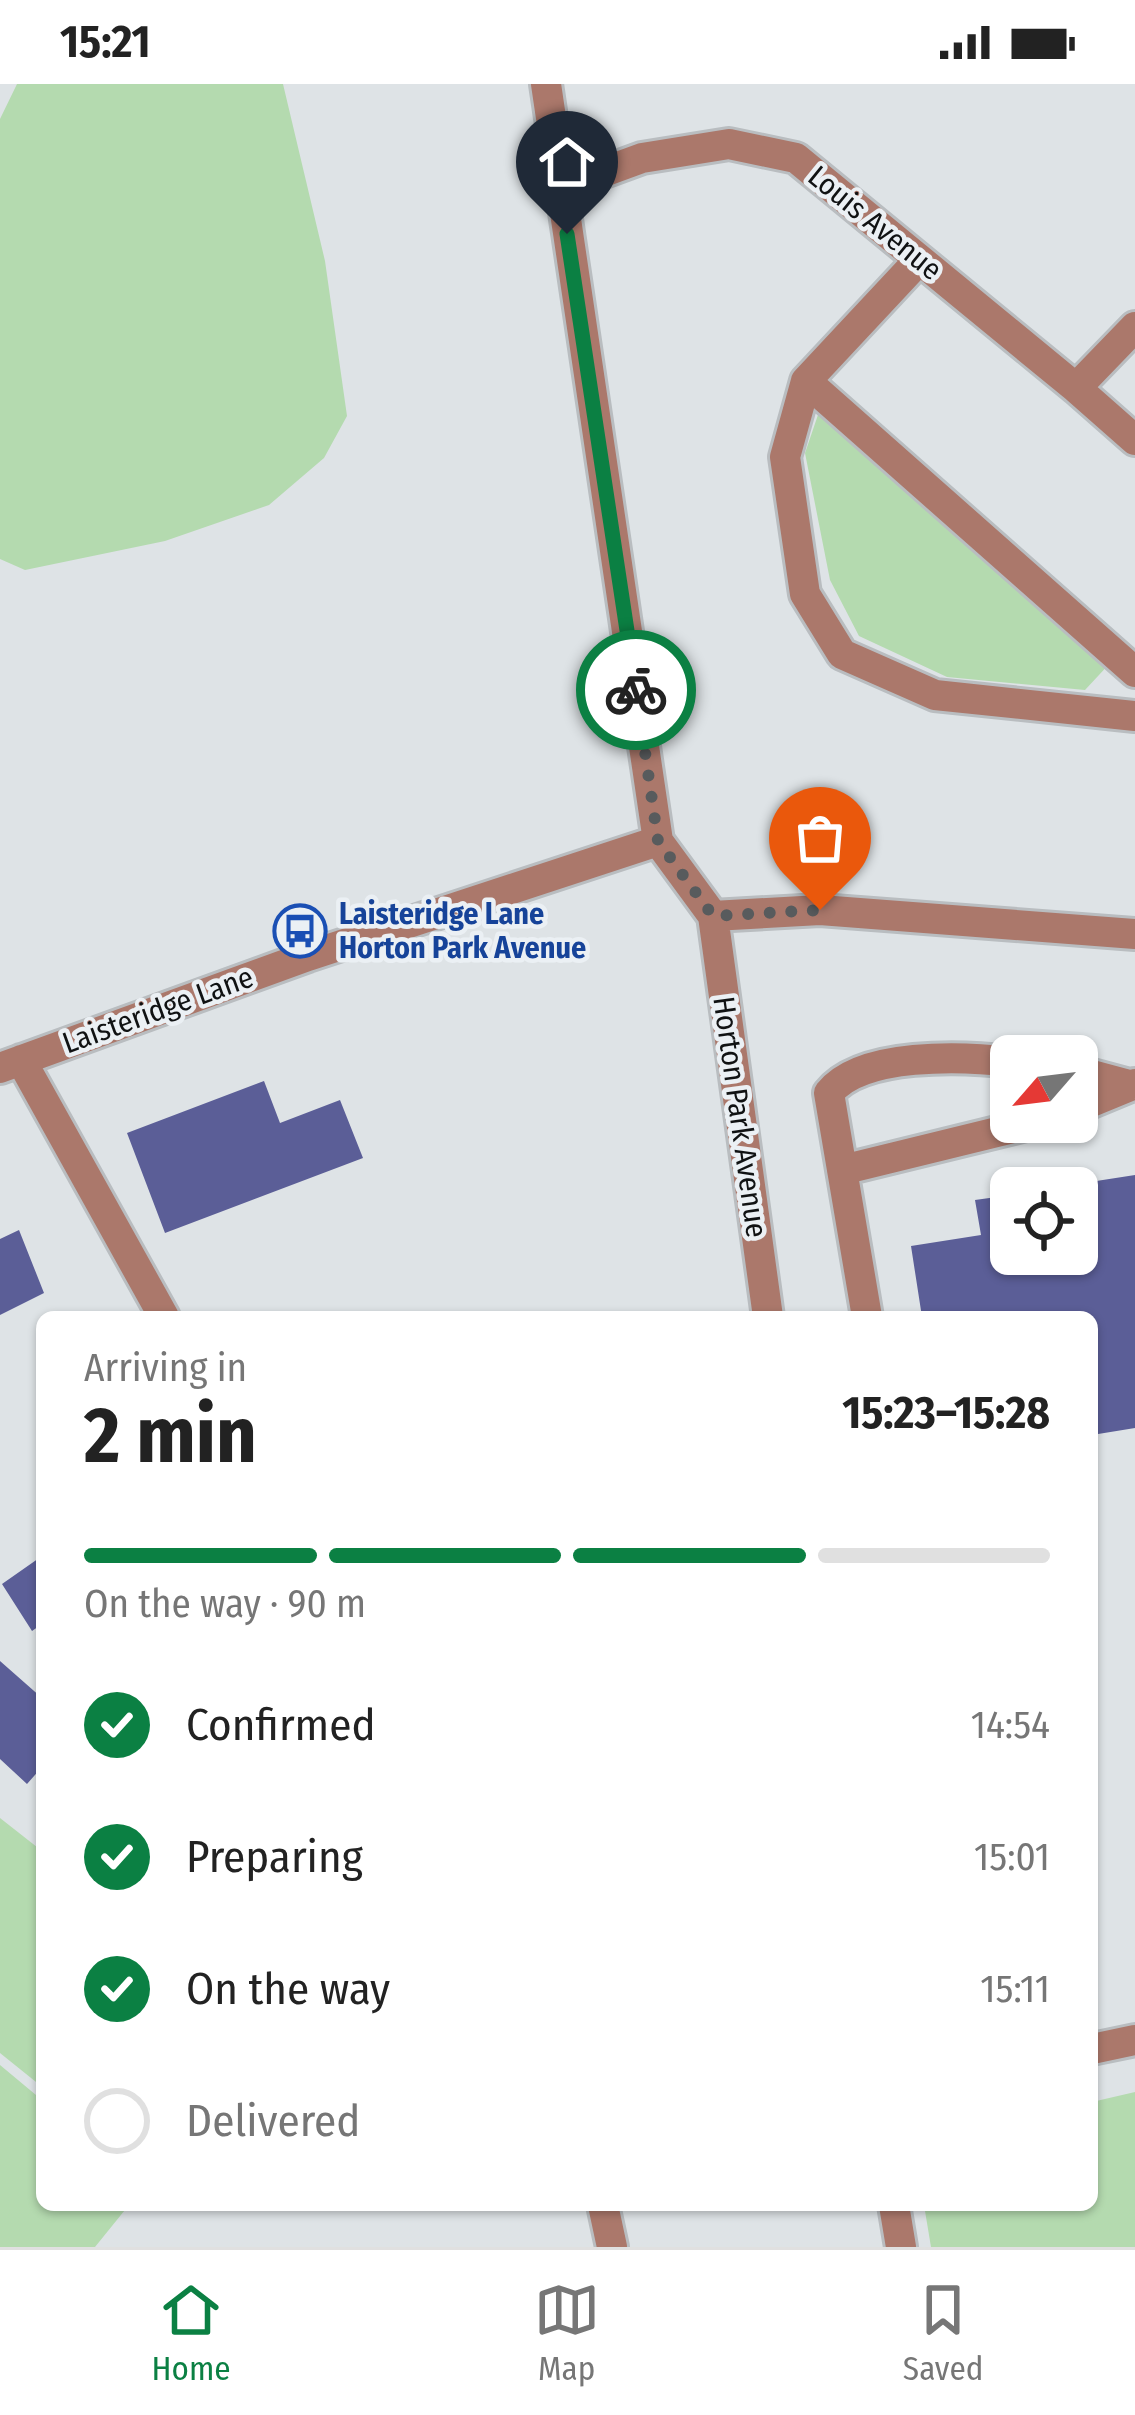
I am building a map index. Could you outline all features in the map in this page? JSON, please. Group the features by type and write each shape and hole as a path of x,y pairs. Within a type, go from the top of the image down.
{"street":[{"path":"546,84 658,841 713,916 820,910 1135,934"},
{"name":"Louis Avenue","path":"560,188 642,158 729,144 796,158 1135,440"},
{"path":"920,260 806,381 785,458 805,594 842,654 935,695 1135,716"},
{"path":"1076,388 1135,326"},
{"path":"806,381 1135,672"},
{"name":"Laisteridge Lane","path":"10,1064 308,956 658,841"},
{"name":"Horton Park Avenue","path":"713,916 767,1311"},
{"path":"866,1311 830,1093 842,1077 861,1069 965,1056 990,1059"},
{"path":"10,1064 160,1311"},
{"path":"1098,1076 1132,1085"},
{"path":"1098,1099 1132,1085"},
{"path":"842,1170 990,1134"},
{"path":"1098,2048 1135,2040"},
{"path":"604,2211 612,2247"},
{"path":"894,2211 901,2247"}],"green space":[{"path":"17,84 283,84 325,261 347,416 324,458 269,505 165,541 25,570 0,559 0,119"},
{"path":"821,406 1112,661 1085,690 947,677 859,636 830,580 805,453"},
{"path":"0,1818 36,1846 36,2082 0,2053"},
{"path":"0,2065 36,2095 36,2211 124,2211 95,2247 0,2247"},
{"path":"1135,2092 1135,2247 931,2247 925,2211 1098,2211 1098,2101"}],"building":[{"path":"264,1081 280,1123 340,1100 363,1158 165,1233 127,1133"},
{"path":"1135,1175 1135,1428 1098,1434 1098,1311 921,1311 911,1246 981,1235 975,1200 990,1198 990,1275 1098,1275 1098,1181"},
{"path":"19,1230 44,1293 0,1315 0,1239"},
{"path":"36,1560 36,1628 32,1631 2,1584"},
{"path":"0,1661 36,1693 36,1774 27,1784 0,1759"}],"way so far":[{"path":"636,690 658,841 713,916 820,910"}],"place":[{"name":"Laisteridge Lane Horton Park Avenue","path":"300,931"}],"route":[{"path":"567,234 636,690"}]}
